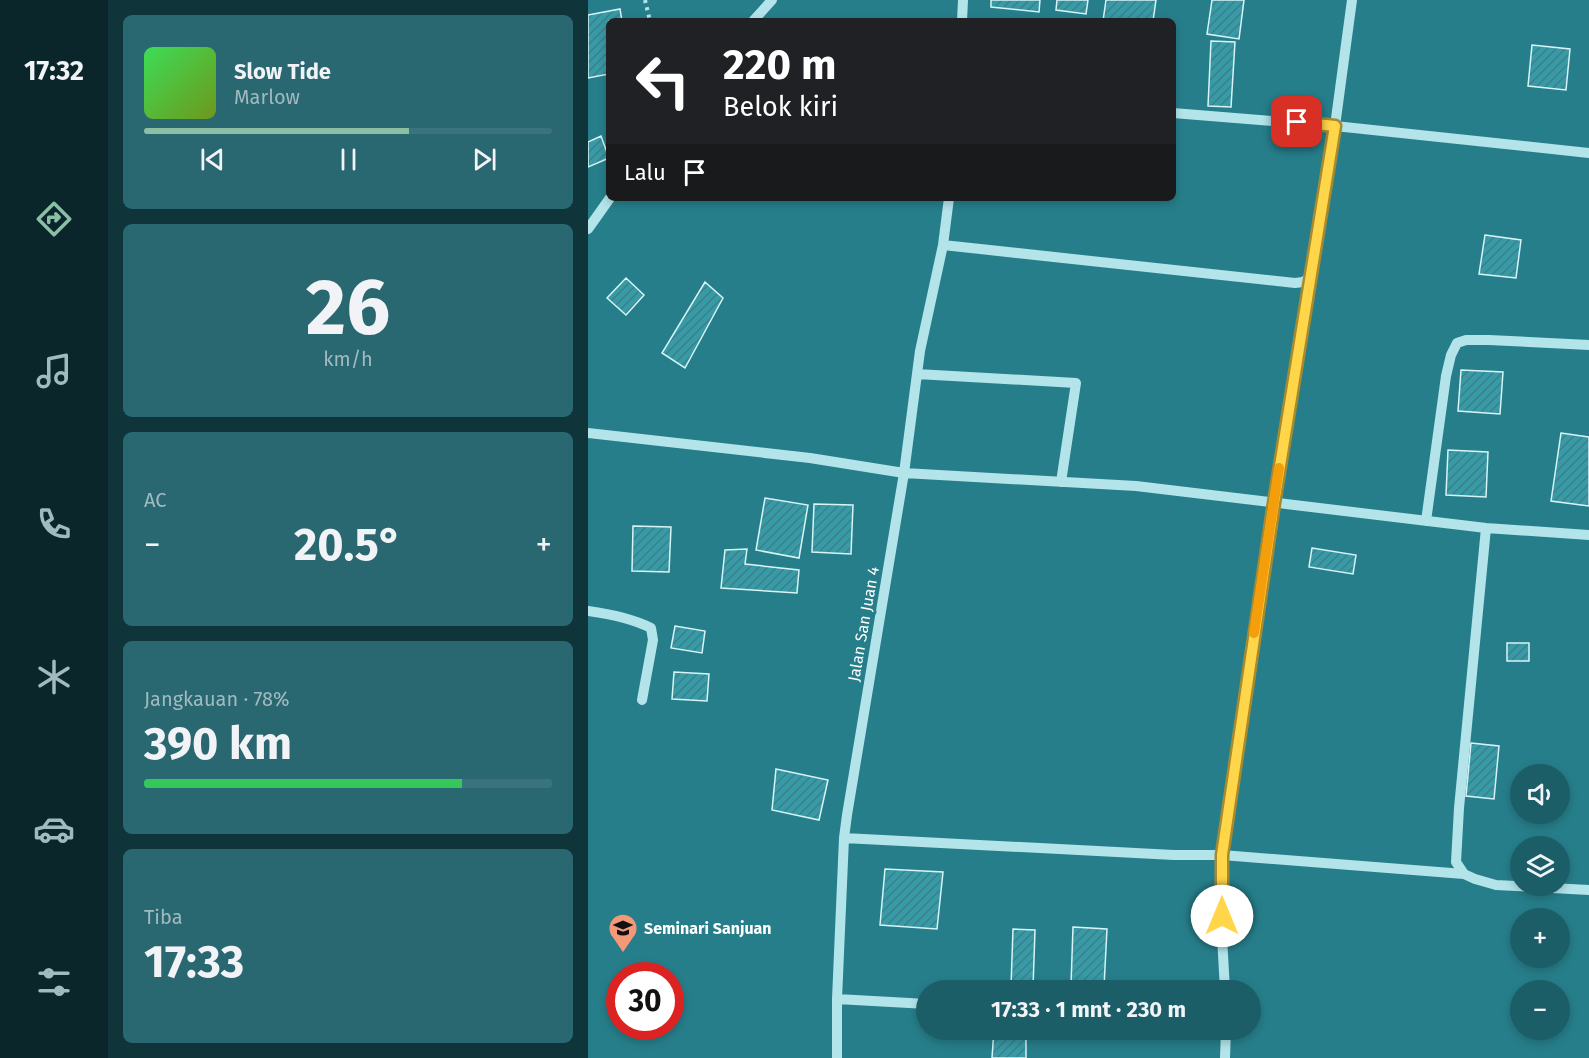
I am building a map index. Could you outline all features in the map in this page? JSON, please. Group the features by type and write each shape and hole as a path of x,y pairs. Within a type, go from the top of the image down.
{"street":[{"path":"756,18 772,0"},
{"path":"962,18 963,0"},
{"path":"1224,980 1222,855 1274,503 1335,126 1352,0"},
{"path":"1176,113 1335,126 1589,153"},
{"path":"588,229 608,201"},
{"name":"Jalan San Juan 4","path":"837,1058 837,999 844,838 904,473 917,374 943,245 949,201"},
{"path":"943,245 1295,283 1303,282 1310,277"},
{"path":"1426,521 1446,376 1451,355 1457,343 1466,340 1489,340 1589,345"},
{"path":"917,374 1076,383 1061,482"},
{"path":"588,433 810,458 904,473 1136,486 1486,528 1589,535"},
{"path":"1464,874 1456,862 1456,853 1486,528"},
{"path":"588,611 639,622 651,628 653,640 642,700"},
{"path":"844,838 1174,855 1222,855 1464,874 1496,885 1589,890"},
{"path":"837,999 916,1003"},
{"path":"1225,1058 1226,1040"}],"path":[{"path":"645,0 649,18"}],"building":[{"path":"991,0 1040,0 1039,12 991,7"},
{"path":"1057,0 1088,0 1086,14 1056,10"},
{"path":"1106,0 1156,0 1153,18 1103,18"},
{"path":"1212,0 1244,0 1239,39 1207,34"},
{"path":"620,9 622,18 606,18 606,75 588,78 588,15"},
{"path":"1211,41 1235,42 1231,107 1208,106"},
{"path":"1532,45 1570,49 1566,90 1528,86"},
{"path":"601,136 606,150 606,159 588,167 588,142"},
{"path":"1485,235 1521,240 1516,278 1479,274"},
{"path":"626,278 644,295 626,315 607,298"},
{"path":"705,282 723,298 685,368 662,353"},
{"path":"1461,370 1503,372 1500,414 1458,411"},
{"path":"1561,433 1589,437 1589,506 1551,501"},
{"path":"1448,450 1488,452 1486,497 1446,495"},
{"path":"765,498 808,505 799,558 756,550"},
{"path":"814,504 853,505 851,554 812,552"},
{"path":"633,526 671,527 669,572 632,571"},
{"path":"1312,548 1356,555 1353,574 1309,567"},
{"path":"747,549 745,564 799,570 797,593 721,588 725,550"},
{"path":"675,626 705,631 702,653 671,648"},
{"path":"1507,643 1529,643 1529,661 1507,661"},
{"path":"674,672 709,674 707,701 672,699"},
{"path":"1471,743 1499,746 1494,799 1466,796"},
{"path":"776,769 828,780 819,820 772,810"},
{"path":"885,869 943,872 937,929 880,925"},
{"path":"1073,927 1107,929 1104,980 1071,980"},
{"path":"1013,929 1035,930 1033,980 1011,980"},
{"path":"993,1040 1026,1040 1026,1058 992,1058"}],"slow traffic":[{"path":"1254,633 1279,468"}],"place":[{"name":"Seminari Sanjuan","path":"623,954"}],"route":[{"path":"1222,916 1222,855 1274,503 1335,126 1297,122"}]}
